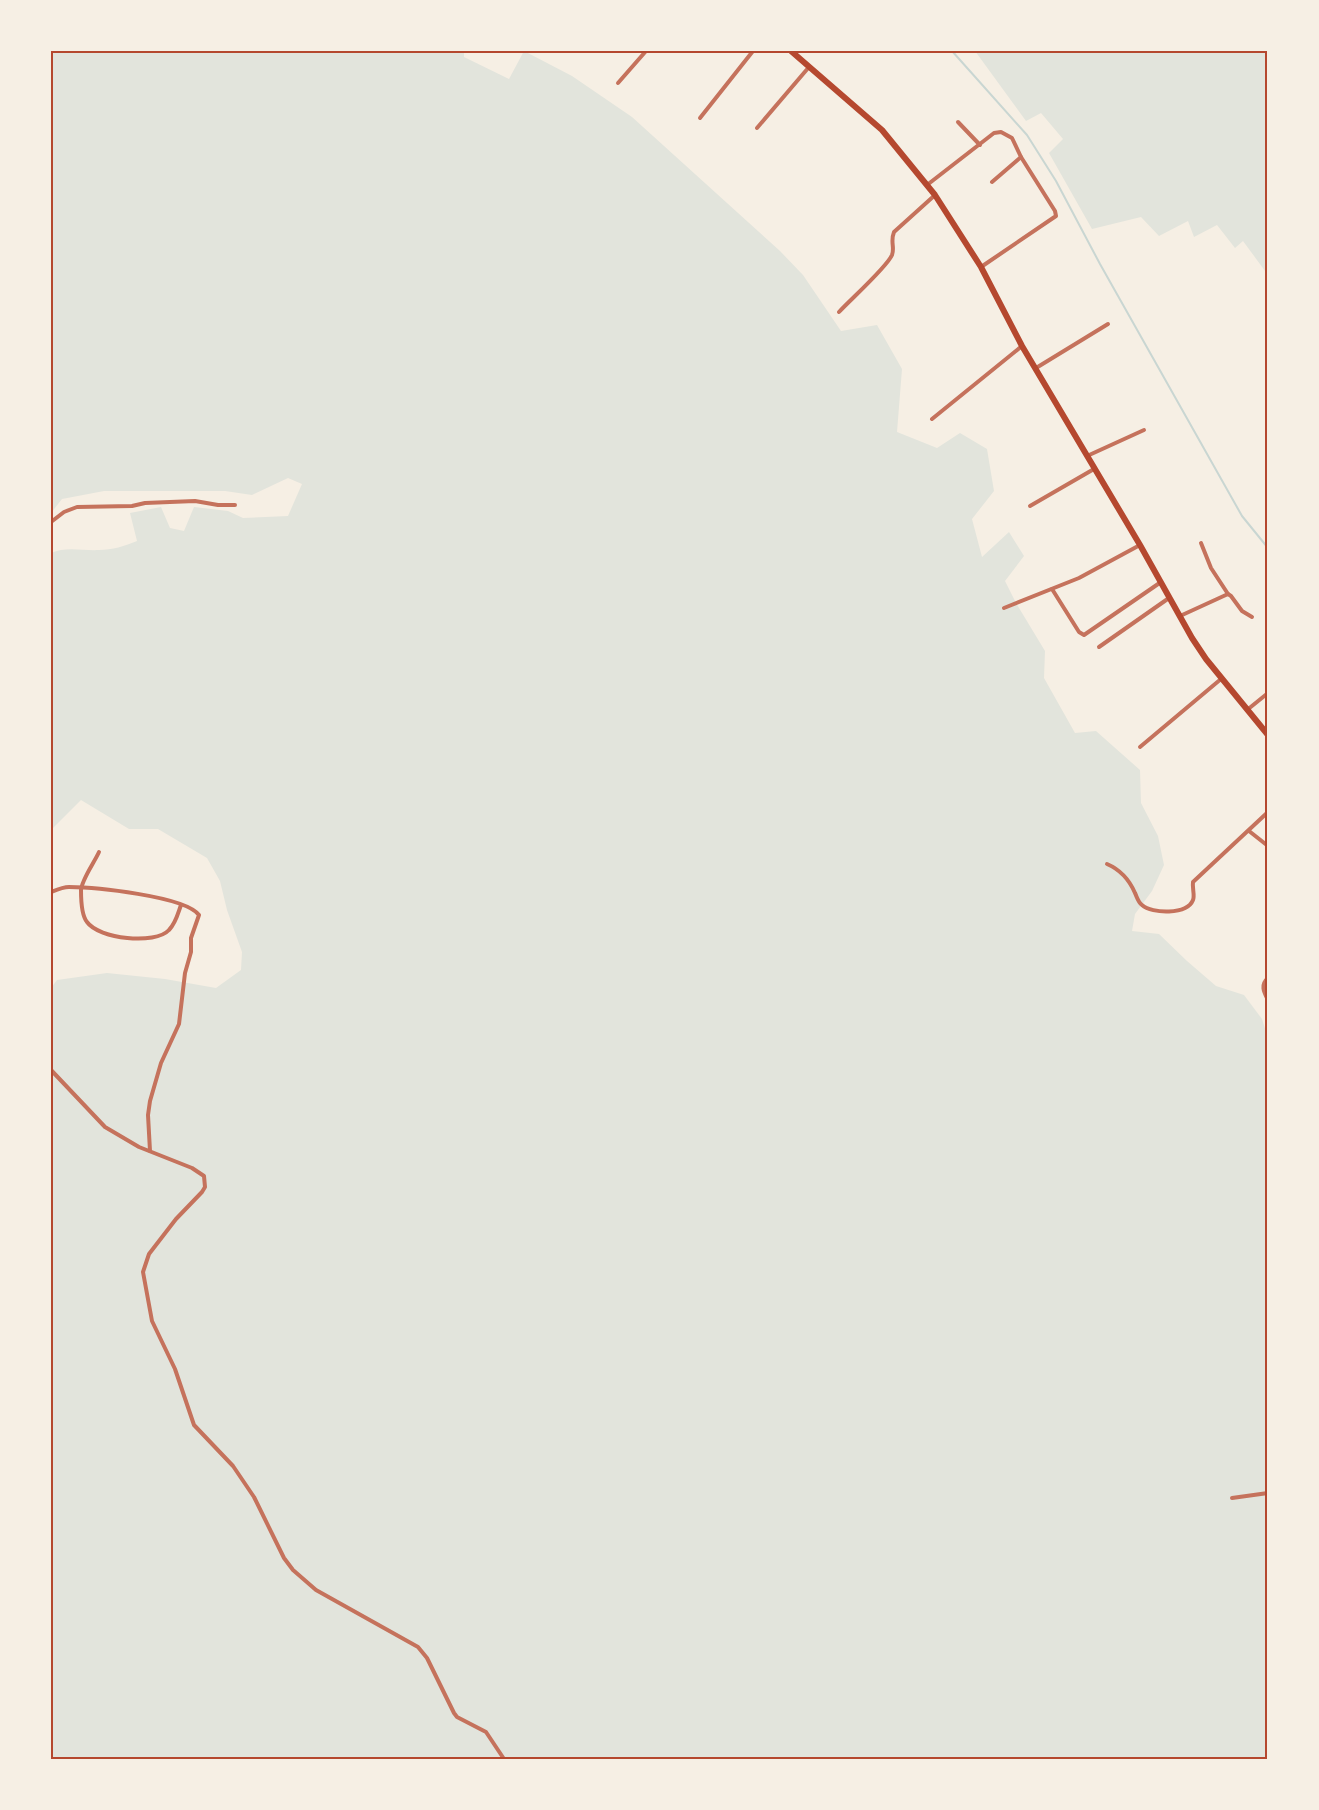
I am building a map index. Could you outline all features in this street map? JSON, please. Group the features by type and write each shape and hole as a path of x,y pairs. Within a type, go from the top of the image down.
{"highway":[{"path":"791,51 882,130 935,195 981,267 1022,346 1206,659 1268,735"}],"street":[{"path":"618,84 646,51"},
{"path":"700,118 753,51"},
{"path":"757,128 809,68"},
{"path":"957,122 980,145"},
{"path":"927,185 994,134 1001,132 1012,138 1056,216 981,267"},
{"path":"992,182 1021,157"},
{"path":"838,312 888,262 893,251 891,239 894,232 935,195"},
{"path":"1035,368 1108,324"},
{"path":"932,419 1022,346"},
{"path":"1086,456 1144,430"},
{"path":"1030,506 1094,469"},
{"path":"51,522 64,512 77,507 195,501 235,505"},
{"path":"1201,543 1211,568 1227,594 1231,596 1238,608 1252,617"},
{"path":"1004,608 1102,567 1140,545"},
{"path":"1052,589 1079,632 1084,635 1161,582"},
{"path":"1180,616 1227,594"},
{"path":"1099,647 1169,598"},
{"path":"1140,747 1221,679"},
{"path":"1247,710 1268,693"},
{"path":"1107,864 1126,876 1143,906 1156,911 1176,910 1190,904 1193,900 1193,882 1268,812"},
{"path":"1249,831 1268,846"},
{"path":"99,852 81,889 86,921 100,931 114,936 137,938 159,936 169,931 180,905"},
{"path":"51,892 67,887 143,895 180,905 194,910 199,915 191,938 191,952 185,973 179,1024 161,1063 150,1101 148,1115 150,1152"},
{"path":"1268,978 1263,987 1268,1000"},
{"path":"51,1070 105,1127 150,1152 192,1168 204,1176 205,1187 202,1192 176,1219 149,1254 143,1272 152,1321 175,1369 194,1425 233,1466 254,1497 284,1558 293,1570 316,1590 418,1647 427,1658 454,1713 486,1732 504,1759"},
{"path":"1232,1498 1268,1493"}],"shaded area":[{"path":"51,51 464,51 464,57 509,79 524,51 572,76 632,117 780,251 803,275 841,331 877,325 902,369 897,432 937,448 960,433 987,449 994,491 972,519 982,557 1009,532 1024,556 1005,581 1045,651 1044,678 1075,733 1096,731 1140,770 1141,803 1158,836 1164,865 1152,891 1135,914 1132,931 1159,934 1216,986 1244,995 1262,1019 1268,1038 1268,1759 51,1759 51,988 57,980 107,973 165,979 216,988 241,970 242,952 227,910 220,881 207,858 158,829 129,829 81,800 51,830 51,553 69,549 109,549 137,541 130,513 161,507 170,528 184,531 194,507 228,511 243,518 288,516 302,484 288,478 252,495 225,491 104,491 62,499 51,513"},
{"path":"975,51 1268,51 1268,275 1243,241 1235,248 1217,225 1194,237 1188,221 1159,236 1141,217 1092,229 1049,153 1063,139 1041,113 1026,121"}],"waterway":[{"path":"952,51 1027,135 1056,181 1100,264 1242,516 1268,548"}]}
